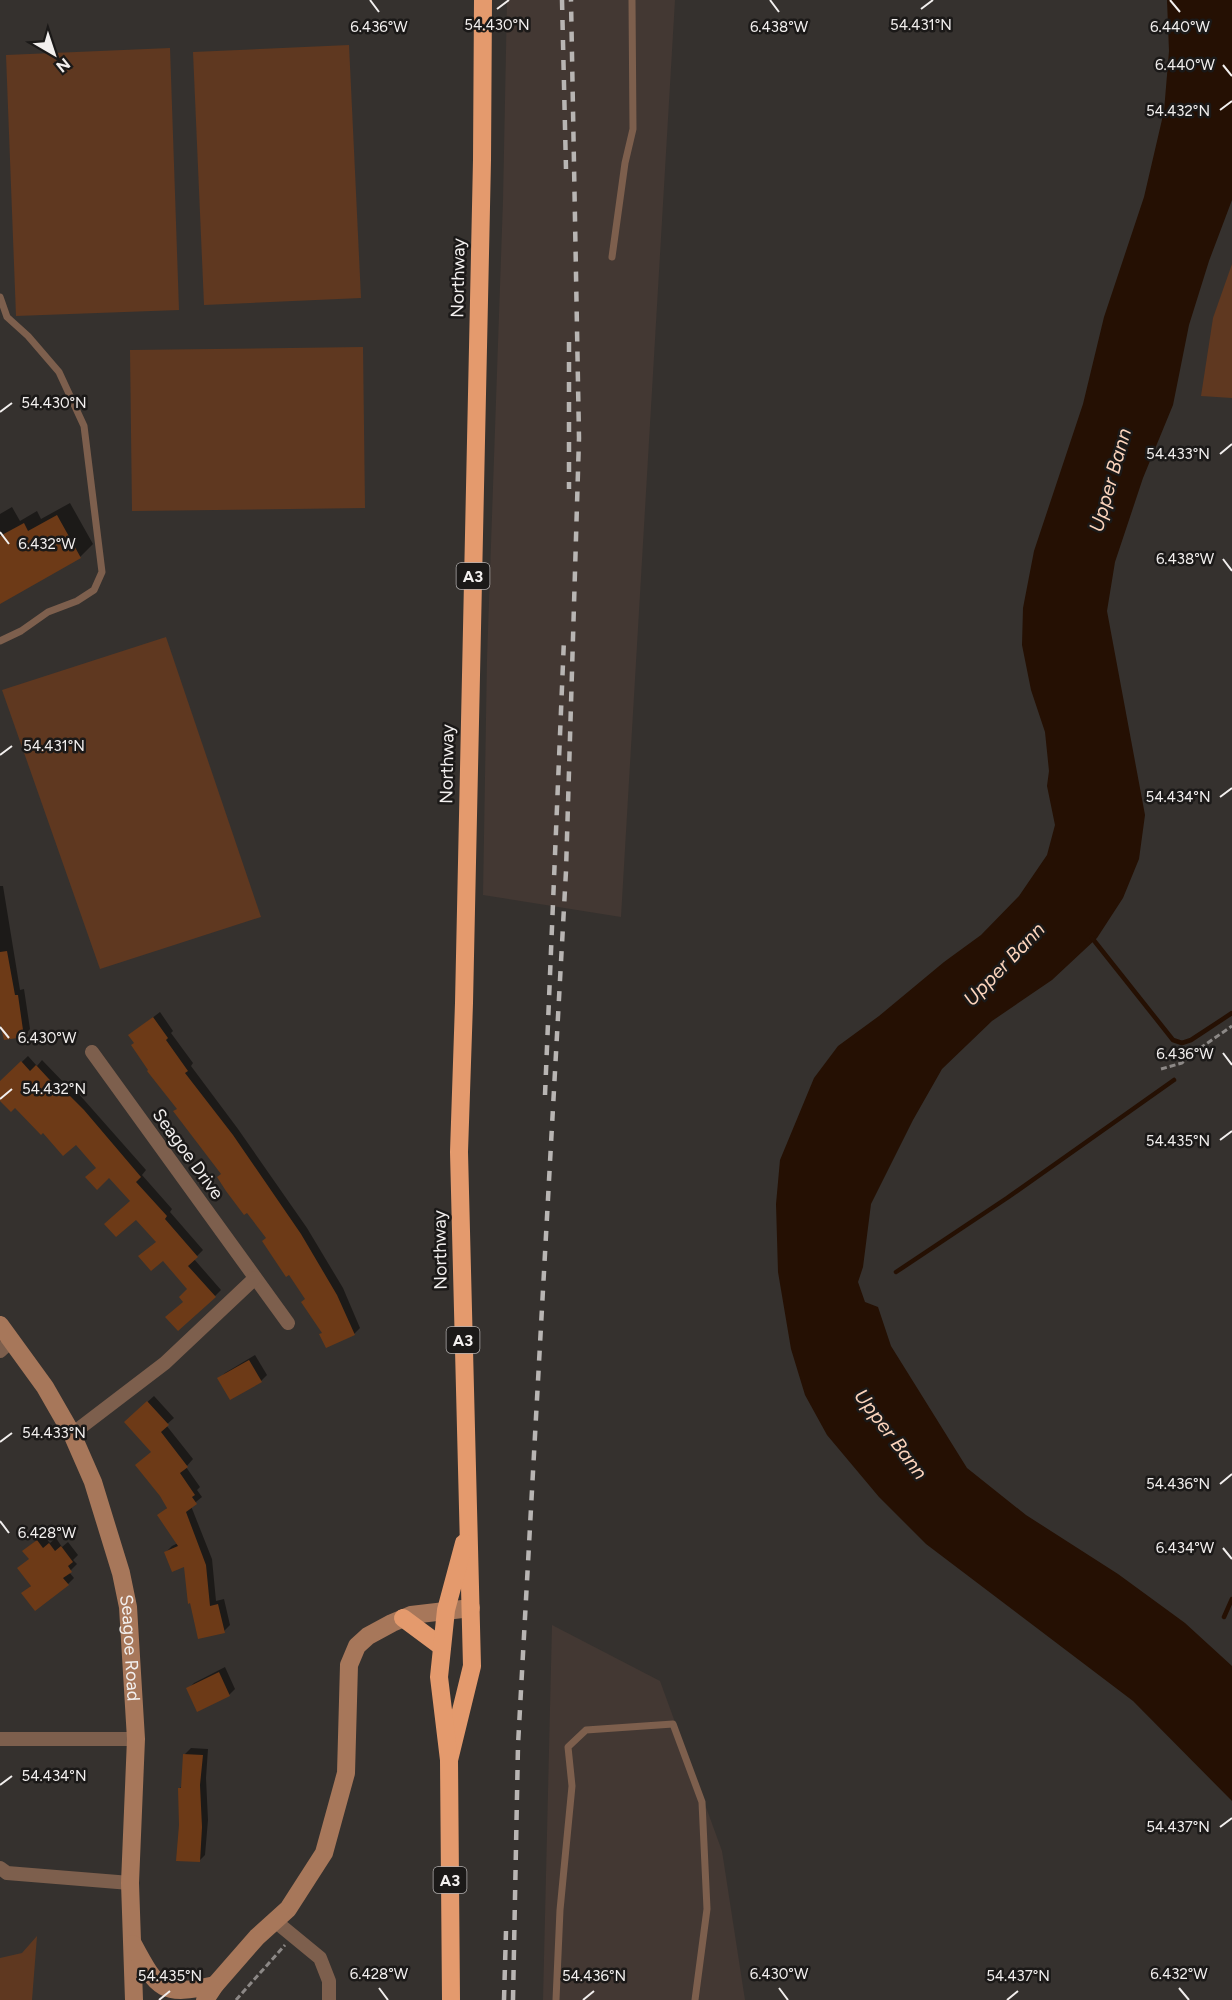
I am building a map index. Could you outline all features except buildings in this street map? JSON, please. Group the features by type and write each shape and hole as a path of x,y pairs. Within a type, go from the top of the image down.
{"highway":[{"name":"Northway","path":"451,2000 449,1760 439,1677 442,1647 466,1593 470,1554 459,1152 482,172 483,0"},
{"name":"Northway","path":"449,1760 472,1666 459,1609 468,1528"},
{"path":"403,1618 442,1647"}],"main road":[{"name":"Seagoe Road","path":"0,1325 6,1346 45,1387 72,1434 93,1482 121,1573 128,1607 136,1739 130,1882 134,2000"},
{"path":"131,1940 146,1969 160,1986 177,1991 210,1993 257,1937 288,1909 324,1853 346,1773 349,1665 357,1646 369,1636 403,1618 459,1609"}],"street":[{"name":"Seagoe Drive","path":"92,1052 288,1323"},
{"path":"72,1434 165,1363 255,1278"},
{"path":"0,1739 136,1739"},
{"path":"0,1868 7,1873 130,1882"},
{"path":"276,1921 320,1958 328,1981 329,2000"}],"lane":[{"path":"612,257 625,163 633,129 632,0"},
{"path":"0,297 7,317 28,336 58,372 84,426 102,572 94,590 77,601 48,612 21,631 0,641"},
{"path":"556,2000 560,1910 572,1786 568,1747 586,1730 673,1724 702,1802 707,1909 695,2000"}],"path":[{"path":"1161,1069 1182,1063 1232,1026"},
{"path":"236,2000 293,1936"}],"shaded area":[{"path":"507,0 675,0 621,917 483,895 487,659 503,200"},
{"path":"349,45 361,298 204,305 193,52"},
{"path":"170,48 179,310 16,316 6,55"},
{"path":"1232,264 1232,398 1201,396 1213,318"},
{"path":"363,347 365,508 132,511 130,350"},
{"path":"166,637 261,917 100,969 2,690"},
{"path":"552,1625 660,1681 722,1851 745,2000 543,2000"},
{"path":"37,1936 32,2000 0,2000 0,1958 22,1953"}],"water":[{"name":"Upper Bann","path":"1167,0 1232,0 1232,200 1209,261 1189,325 1173,405 1143,478 1115,562 1107,611 1145,815 1139,859 1123,898 1097,938 1052,980 992,1021 942,1069 913,1120 871,1204 863,1267 858,1282 865,1302 878,1307 891,1346 967,1468 1026,1515 1118,1574 1185,1623 1232,1666 1232,1801 1133,1701 926,1544 879,1497 827,1435 805,1395 791,1349 778,1272 776,1204 780,1160 814,1078 838,1046 981,935 1019,896 1047,855 1055,825 1047,786 1049,771 1045,732 1031,690 1022,645 1023,608 1034,551 1083,404 1104,317 1144,197 1164,111 1169,51"}],"waterway":[{"path":"1092,938 1173,1040 1182,1043 1191,1040 1232,1013"},
{"path":"896,1272 1007,1198 1174,1080"},
{"path":"1224,1617 1232,1599"}],"railway":[{"path":"562,0 566,169"},
{"path":"513,2000 518,1745 566,871 579,438 571,0"},
{"path":"569,342 569,489"},
{"path":"545,1095 564,639"},
{"path":"504,2000 506,1931"}]}
